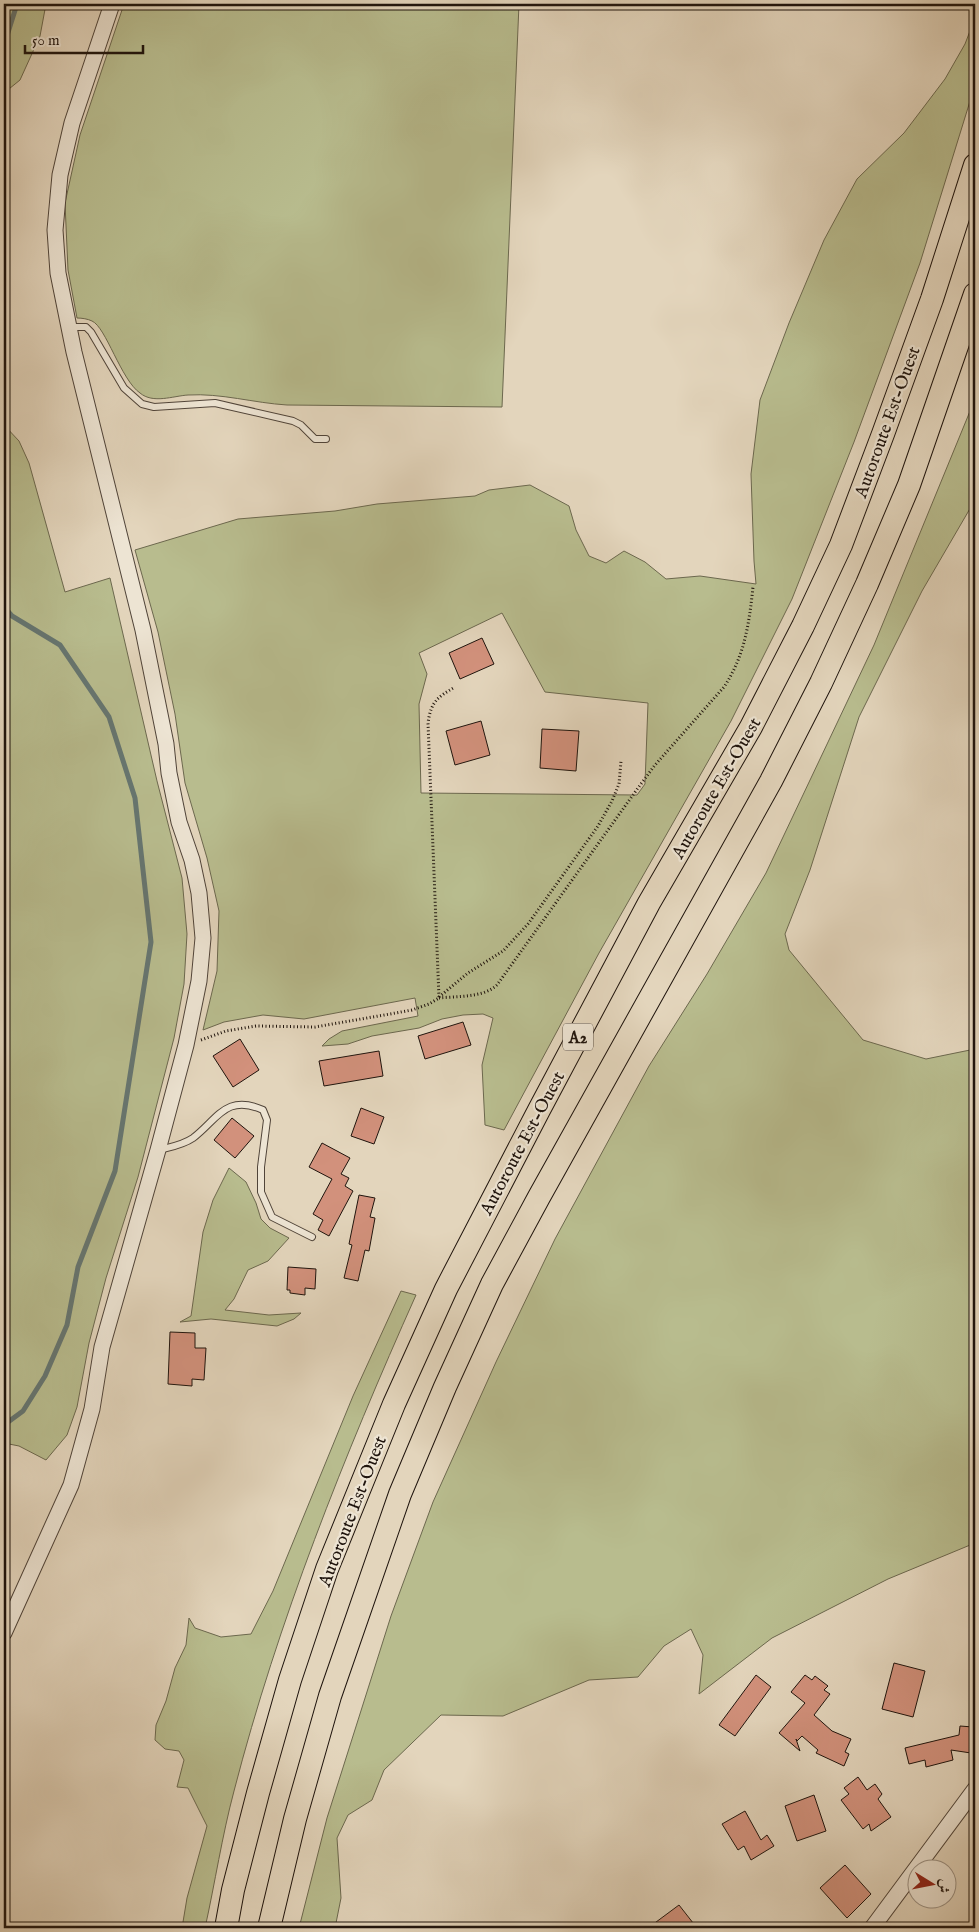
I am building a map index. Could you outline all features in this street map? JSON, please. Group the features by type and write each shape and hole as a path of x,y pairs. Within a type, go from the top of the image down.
{"highway":[{"name":"Autoroute Est-Ouest","path":"226,1928 233,1890 258,1793 290,1680 327,1569 394,1404 446,1289 538,1110 649,903 751,727 803,626 841,545 932,299 975,165"},
{"name":"A2","path":"268,1928 295,1819 330,1696 400,1494 445,1387 496,1276 771,781 821,683 908,485 975,294"}],"street":[{"path":"4,1634 71,1485 92,1408 102,1347 186,1045 200,981 203,938 199,893 192,860 179,822 169,773 166,744 143,630 121,547 58,273 55,230 60,174 72,123 112,4"},
{"path":"872,1928 975,1789"}],"lane":[{"path":"69,327 83,327 91,332 124,388 142,404 154,407 215,403 293,421 301,424 315,439 326,439"},
{"path":"158,1150 179,1146 193,1138 214,1117 232,1106 253,1105 263,1110 267,1120 261,1167 261,1192 272,1217 312,1237"}],"path":[{"path":"439,998 479,994 492,990 497,986 655,765 724,687 733,673 741,656 747,632 753,587"},
{"path":"439,998 428,722 430,710 438,698 455,687"},
{"path":"186,1045 226,1031 256,1026 315,1027 405,1012 429,1004 439,998 468,973 503,951 528,924 598,826 619,784 621,761"}],"green space":[{"path":"4,4 46,4 40,36 20,80 4,93"},
{"path":"124,4 519,4 502,407 287,405 200,395 157,399 145,396 133,386 97,325 90,320 77,318 68,270 65,203 80,135"},
{"path":"975,18 975,85 920,263 854,442 792,599 731,721 599,953 504,1130 485,1125 482,1065 493,1018 483,1014 442,1019 419,1028 372,1036 348,1044 322,1046 342,1031 418,1016 415,998 304,1019 263,1015 224,1022 203,1030 217,971 219,911 207,858 185,783 175,714 158,632 135,550 238,519 335,511 377,504 475,496 489,490 530,485 569,506 576,530 589,556 606,563 624,551 645,562 666,579 700,576 756,584 751,474 760,400 789,323 824,240 857,179 904,133 945,79 965,44","holes":["502,613 545,692 648,703 645,784 637,795 421,793 419,704 427,674 419,653"]},
{"path":"975,399 975,500 922,591 859,717 810,870 785,934 789,950 863,1040 926,1059 975,1049 975,1543 888,1579 772,1638 699,1694 703,1655 691,1629 664,1646 638,1677 589,1680 503,1716 441,1715 384,1770 372,1800 348,1815 337,1838 341,1898 335,1928 299,1928 327,1818 391,1616 433,1502 496,1362 555,1239 649,1066 707,974 766,873 874,645"},
{"path":"4,425 19,441 29,463 65,592 110,578 157,781 182,878 187,934 184,984 174,1038 138,1177 106,1278 89,1343 77,1407 67,1435 46,1460 19,1446 4,1443"},
{"path":"229,1168 246,1182 261,1219 270,1228 289,1238 268,1261 248,1270 234,1299 225,1310 269,1315 301,1313 294,1319 277,1326 211,1319 180,1322 191,1316 203,1232 213,1200"},
{"path":"401,1291 416,1295 338,1478 314,1540 271,1664 230,1808 205,1928 182,1928 187,1898 207,1826 188,1788 177,1787 184,1760 179,1751 165,1749 155,1740 156,1725 166,1701 175,1668 186,1645 189,1618 195,1628 221,1637 251,1634 273,1591 353,1396"}],"building":[{"path":"482,638 494,664 460,679 449,653"},
{"path":"481,721 490,755 455,765 446,731"},
{"path":"542,729 579,731 576,771 540,768"},
{"path":"463,1022 471,1045 425,1059 418,1036"},
{"path":"240,1039 259,1070 233,1087 213,1056"},
{"path":"379,1051 383,1076 324,1086 319,1061"},
{"path":"361,1108 384,1117 374,1144 351,1136"},
{"path":"232,1118 254,1136 235,1158 214,1140"},
{"path":"322,1143 350,1158 341,1174 349,1178 345,1186 353,1191 329,1236 318,1230 323,1220 313,1214 332,1179 309,1167"},
{"path":"359,1195 375,1198 370,1217 375,1218 369,1251 365,1250 358,1281 344,1278 352,1245 349,1244"},
{"path":"288,1267 316,1269 315,1289 305,1288 305,1295 290,1293 290,1290 287,1290"},
{"path":"170,1332 195,1333 195,1348 206,1348 204,1380 192,1379 192,1386 168,1384"},
{"path":"894,1663 925,1671 913,1717 882,1709"},
{"path":"756,1675 771,1687 735,1736 719,1725"},
{"path":"805,1675 812,1680 815,1676 828,1686 824,1690 830,1694 814,1715 832,1731 851,1739 845,1752 849,1754 844,1766 816,1753 818,1750 802,1736 797,1741 796,1739 800,1751 779,1733 805,1703 791,1692"},
{"path":"960,1726 973,1727 971,1753 951,1750 953,1760 926,1767 925,1760 909,1764 905,1748 959,1735"},
{"path":"858,1777 867,1790 875,1784 882,1794 878,1799 891,1817 871,1831 869,1824 863,1829 841,1800 849,1794 844,1788"},
{"path":"814,1795 826,1831 797,1841 785,1806"},
{"path":"745,1811 761,1840 767,1835 774,1846 751,1860 744,1846 738,1850 722,1824"},
{"path":"845,1865 871,1894 847,1918 820,1888"},
{"path":"679,1905 697,1928 648,1928"}],"waterway":[{"path":"4,45 17,4"},
{"path":"4,607 12,616 60,645 109,717 135,798 151,942 115,1171 78,1267 67,1325 45,1376 23,1411 4,1425"}]}
